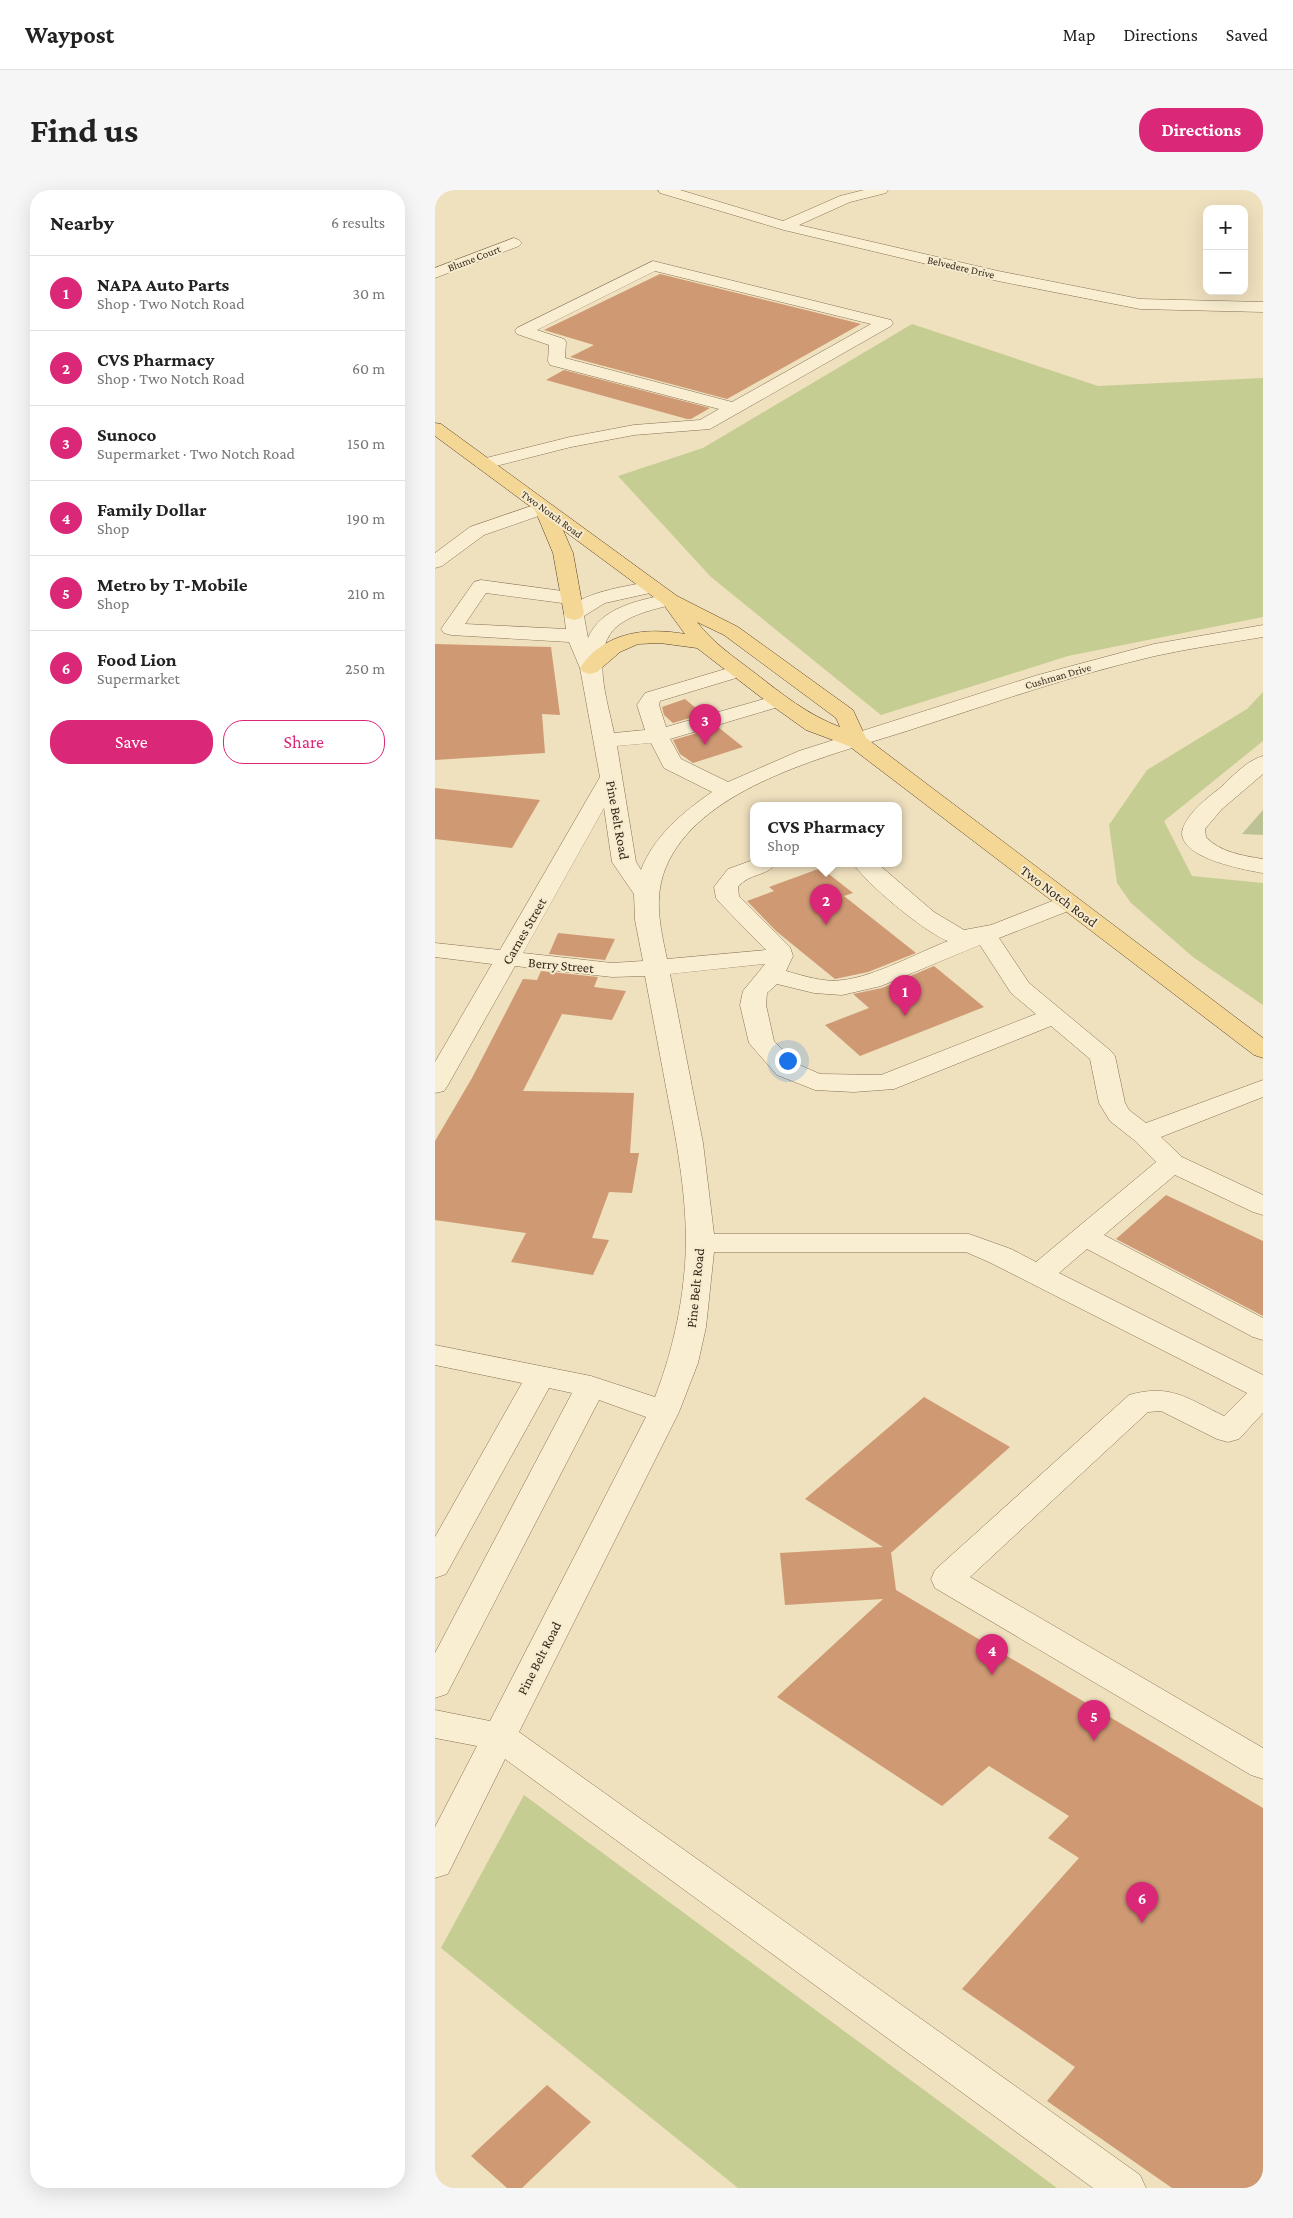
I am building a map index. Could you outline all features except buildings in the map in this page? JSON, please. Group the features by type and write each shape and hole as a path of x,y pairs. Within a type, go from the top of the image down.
{"main road":[{"name":"Two Notch Road","path":"435,428 670,600 731,631 845,715 857,741"},
{"path":"543,508 563,553 572,606"},
{"name":"Two Notch Road","path":"670,600 703,643 778,701 814,725 857,741 1263,1050"},
{"path":"590,668 616,645 634,639 667,637 703,643"}],"street":[{"name":"Belvedere Drive","path":"665,190 784,226 998,276 1140,304 1263,307"},
{"path":"784,226 845,199 881,190"},
{"name":"Blume Court","path":"435,273 513,243"},
{"path":"484,464 570,442 634,430 704,425 885,323 653,266 523,331 559,342 556,360 734,408"},
{"path":"435,562 477,531 543,508"},
{"path":"577,636 451,629 481,586 572,606 652,587"},
{"name":"Pine Belt Road","path":"590,668 598,637 606,624 631,611 670,600"},
{"name":"Pine Belt Road","path":"435,1863 664,1412 683,1363 697,1286 700,1243 699,1214 690,1143 647,920 645,894 624,862 605,740 590,668 577,636 572,606"},
{"name":"Cushman Drive","path":"645,894 655,865 673,837 688,822 727,790 789,762 1063,674 1154,650 1263,631"},
{"path":"605,740 658,736 723,696 739,671"},
{"path":"727,790 695,776 672,763 658,736 648,705 652,697 723,696 778,701"},
{"path":"1263,763 1206,813 1194,828 1193,835 1197,843 1207,850 1223,857 1263,866"},
{"name":"Carnes Street","path":"435,1086 611,777"},
{"path":"756,867 736,874 727,887 728,898 772,939 778,947 776,965 755,991 753,1005 762,1043 786,1069 815,1082 885,1083 1054,1016"},
{"path":"868,867 943,931 962,937 985,934 1068,903"},
{"path":"985,934 1020,988 1102,1056 1112,1103 1119,1115 1143,1134 1171,1163 1263,1206"},
{"name":"Berry Street","path":"435,950 508,960 612,970 657,968 731,958 776,965 814,986 842,988 872,981 985,934"},
{"path":"1143,1134 1263,1088"},
{"path":"1039,1275 1171,1163"},
{"path":"1085,1236 1263,1330"},
{"path":"700,1243 969,1243 1001,1256 1263,1388"},
{"path":"435,1355 591,1386 664,1412"},
{"path":"435,1566 541,1376"},
{"path":"435,1685 591,1386"},
{"path":"1263,1395 1228,1431 1165,1400 1140,1402 947,1579 1263,1765"},
{"path":"435,1724 499,1736 1126,2188"}],"green space":[{"path":"912,324 1098,386 1263,378 1263,617 1068,656 881,715 711,577 618,476 703,448"},
{"path":"1263,692 1263,741 1164,821 1192,876 1263,883 1263,1005 1193,957 1131,903 1117,883 1109,825 1147,770 1247,709"},
{"path":"1263,810 1263,835 1242,834"},
{"path":"524,1795 1057,2188 738,2188 441,1948"}],"place":[{"name":"Sunoco","path":"705,745"},
{"name":"CVS Pharmacy","path":"826,925"},
{"name":"NAPA Auto Parts","path":"905,1016"},
{"name":"Family Dollar","path":"992,1675"},
{"name":"Metro by T-Mobile","path":"1094,1741"},
{"name":"Food Lion","path":"1142,1923"}]}
